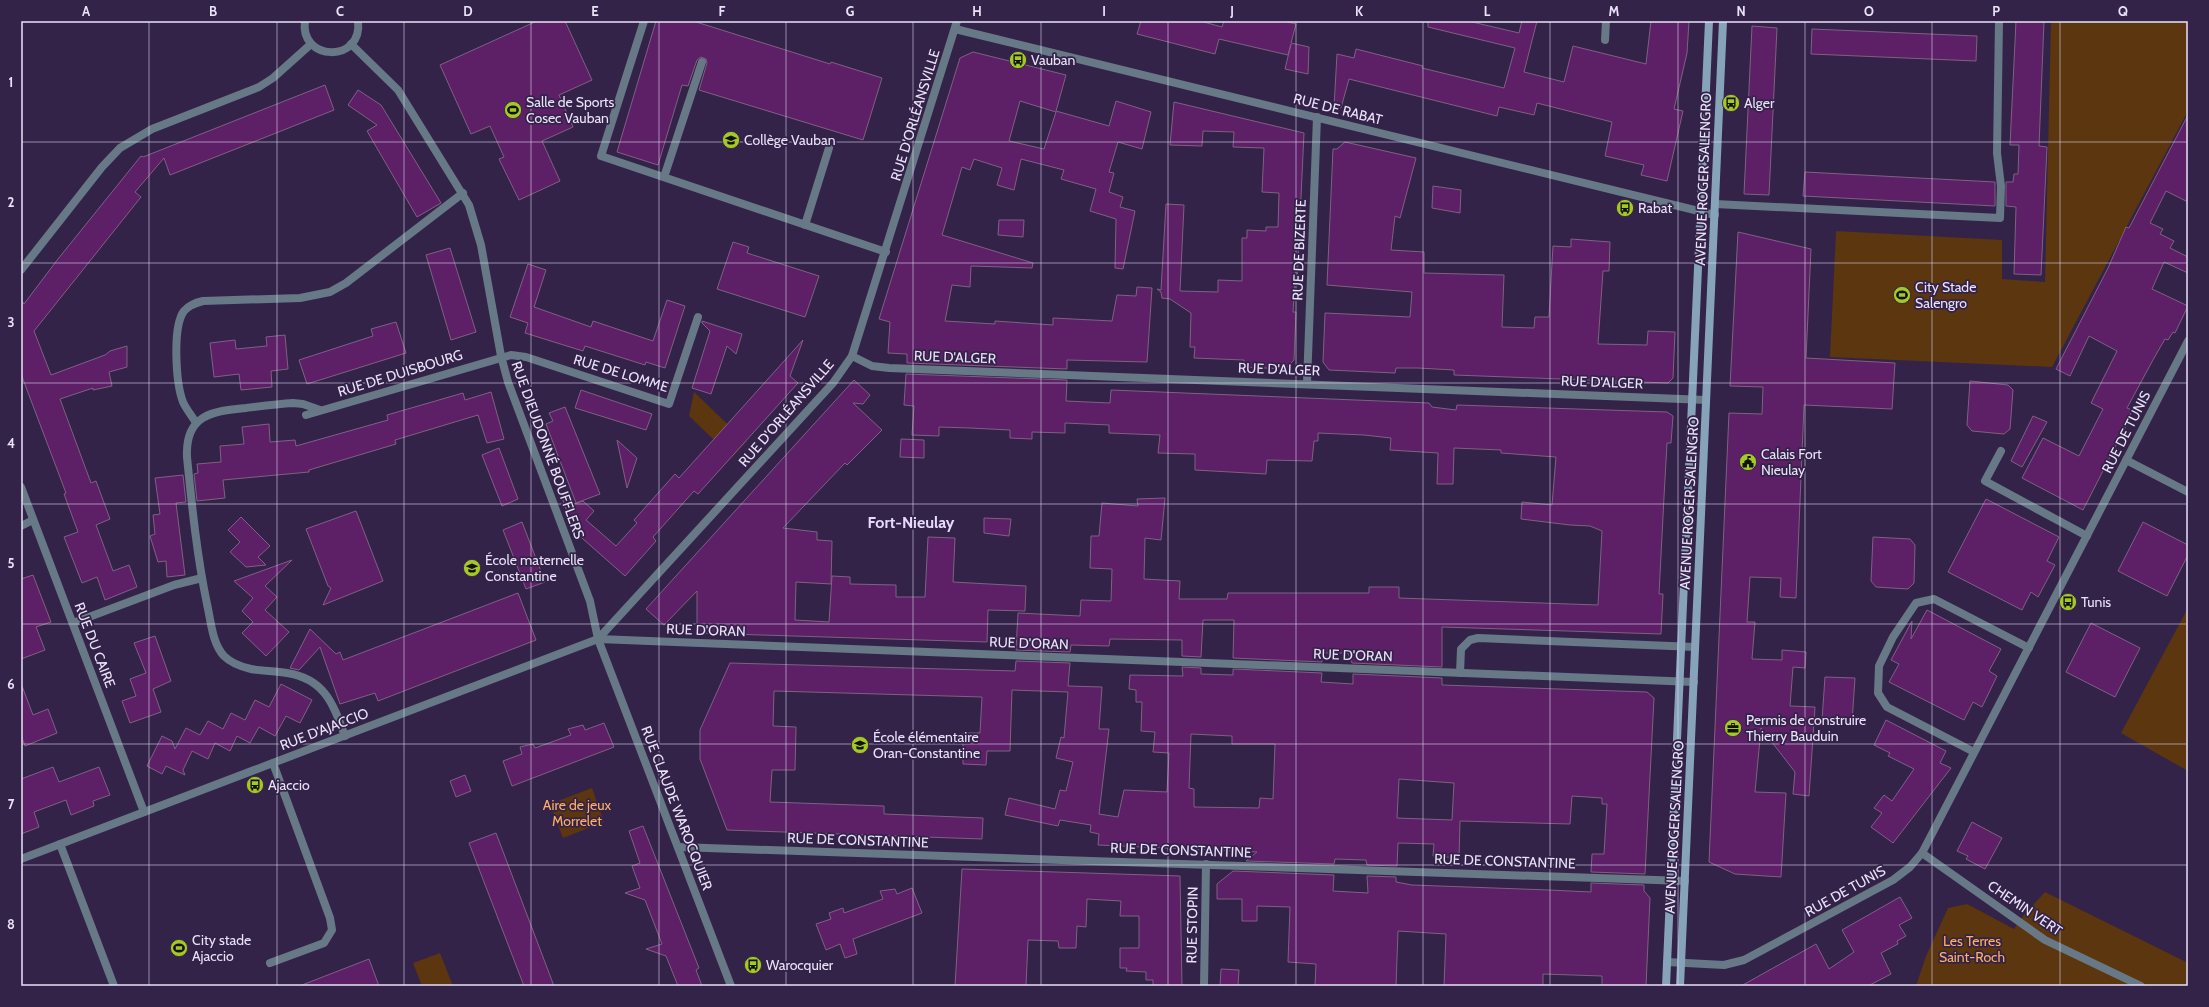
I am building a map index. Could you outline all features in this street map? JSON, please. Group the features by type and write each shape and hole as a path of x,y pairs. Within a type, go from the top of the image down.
{"main road":[{"name":"AVENUE ROGER SALENGRO","path":"1666,986 1709,21"},
{"name":"AVENUE ROGER SALENGRO","path":"1680,986 1723,21"}],"street":[{"path":"305,21 305,32 311,44 321,51 333,53 345,49 351,44 357,34 358,21"},
{"path":"644,21 601,156 886,252"},
{"path":"1605,40 1606,21"},
{"path":"1715,204 2000,218 2002,186 1997,153 1999,21"},
{"name":"RUE DE RABAT","path":"956,25 1317,118 1715,216"},
{"name":"RUE D'ORLÉANSVILLE","path":"598,639 630,606 828,389 852,356 886,252 956,25"},
{"path":"21,270 102,167 120,148 152,129 259,87 273,78 311,44"},
{"name":"RUE DIEUDONNÉ BOUFFLERS","path":"351,44 398,90 463,193 475,218 480,238 501,356 514,399 590,601 598,639"},
{"path":"664,177 702,62"},
{"name":"RUE DE BIZERTE","path":"1307,383 1317,118"},
{"path":"804,224 829,148"},
{"path":"196,423 183,401 176,350 179,322 184,312 191,305 203,301 300,298 330,292 346,283 463,193"},
{"name":"RUE DE LOMME","path":"501,356 511,355 526,357 669,404 698,317"},
{"name":"RUE DE TUNIS","path":"1667,962 1724,965 1754,955 1893,880 1910,867 1922,853 2188,341"},
{"name":"RUE DE DUISBOURG","path":"306,414 501,356"},
{"name":"RUE D'ALGER","path":"852,356 872,366 889,368 1307,383 1706,400"},
{"path":"320,410 293,402 219,411 207,415 196,423 187,442 186,457 196,550 213,633 224,656 230,661 246,668 294,674 314,682 332,704 345,736"},
{"path":"2001,451 1985,481 2087,536"},
{"path":"2126,460 2188,492"},
{"name":"RUE DU CAIRE","path":"21,487 144,812"},
{"path":"21,526 33,520"},
{"path":"73,623 174,584 202,578"},
{"path":"1974,752 1887,707 1878,693 1879,666 1893,637 1916,603 1934,599 2029,648"},
{"path":"1460,673 1461,649 1470,640 1478,638 1695,647"},
{"name":"RUE D'ORAN","path":"598,639 1694,682"},
{"name":"RUE D'AJACCIO","path":"21,859 598,639"},
{"name":"RUE CLAUDE WAROCQUIER","path":"598,639 731,986"},
{"path":"270,964 324,943 332,930 330,918 273,762"},
{"path":"60,844 114,986"},
{"name":"RUE DE CONSTANTINE","path":"678,846 1684,881"},
{"name":"CHEMIN VERT","path":"1922,853 2045,940 2141,986"},
{"name":"RUE STOPIN","path":"1204,986 1206,864"}],"green space":[{"path":"2051,21 2188,21 2188,111 2052,367 1830,357 1836,231 2002,240 2002,279 2045,282"},
{"path":"694,392 746,442 732,457 689,416"},
{"path":"2188,608 2188,771 2121,733"},
{"name":"Aire de jeux Morrelet","path":"592,788 604,822 563,838 550,804"},
{"name":"Les Terres Saint-Roch","path":"2045,892 2188,963 2188,986 1916,986 1926,956 1948,908 1967,904 2014,929 2023,916"},
{"path":"440,953 453,986 422,986 413,963"}],"building":[{"name":"Salle de Sports Cosec Vauban","path":"537,21 565,21 592,80 559,95 573,127 542,141 560,181 519,200 499,159 504,157 490,126 471,134 440,65"},
{"path":"656,21 693,21 830,64 831,62 882,78 863,140 699,90 707,63 706,59 701,57 697,60 688,86 682,85 658,165 617,152"},
{"path":"1141,21 1200,21 1222,27 1224,21 1283,21 1296,24 1291,43 1309,47 1308,74 1285,69 1291,44 1288,55 1219,39 1215,54 1137,34"},
{"path":"1428,21 1468,21 1519,33 1522,21 1537,21 1524,72 1564,82 1573,46 1646,64 1651,21 1689,21 1687,53 1674,109 1683,111 1667,181 1641,175 1644,165 1605,156 1612,122 1537,103 1534,115 1499,107 1497,116 1349,79 1341,108 1334,107 1337,54 1354,58 1356,49 1423,66 1422,68 1504,88 1515,48 1428,27"},
{"path":"2016,21 2044,21 2039,146 2047,147 2041,275 2014,274 2016,207 2006,206 2006,182 2013,182 2014,174 2018,174 2019,145 2010,145"},
{"path":"1752,26 1777,28 1769,195 1744,194"},
{"path":"1812,29 1977,36 1976,61 1811,54"},
{"path":"973,52 1066,75 1056,111 1109,126 1116,101 1151,112 1142,149 1118,142 1109,172 1114,173 1109,192 1123,197 1120,207 1135,211 1123,269 1115,268 1116,219 1090,211 1096,189 1061,179 1064,170 1021,159 1014,190 997,185 1002,168 974,159 970,170 962,167 942,235 1033,263 1032,268 971,266 970,287 952,285 945,321 995,324 995,321 1053,325 1053,318 1112,321 1117,295 1136,296 1137,287 1152,288 1147,362 1067,360 1067,369 907,363 907,354 888,353 890,322 879,319 960,58","holes":["1020,101 1056,112 1044,149 1009,141"]},
{"path":"325,85 334,110 170,175 164,158 135,192 141,197 34,331 51,375 105,355 110,351 127,346 127,367 109,372 112,386 93,390 93,388 60,399 91,483 96,481 110,519 96,525 113,571 129,565 137,587 105,600 97,577 82,583 64,537 78,532 64,494 66,493 21,374 21,300 24,304 58,259 141,156 143,157"},
{"path":"358,90 381,105 441,203 417,217 367,131 377,125 348,105"},
{"path":"1174,102 1304,133 1297,282 1295,282 1293,312 1296,312 1294,360 1285,369 1244,367 1244,360 1194,358 1195,347 1190,347 1191,313 1170,299 1162,298 1161,292 1157,289 1161,290 1166,204 1184,205 1180,291 1218,292 1218,280 1242,281 1242,238 1247,238 1247,230 1266,231 1266,227 1278,227 1279,193 1262,192 1264,148 1233,147 1234,132 1203,131 1202,146 1170,145"},
{"path":"2188,115 2188,202 2166,191 2150,223 2163,229 2160,234 2174,241 2170,248 2188,257 2188,273 2164,262 2152,289 2188,306 2175,333 2173,332 2168,340 2165,339 2127,408 2132,410 2127,424 2083,510 2022,478 2043,438 2079,456 2103,409 2091,403 2117,351 2089,336 2070,376 2056,369 2108,268 2126,227 2129,228"},
{"path":"1345,142 1416,158 1400,218 1395,216 1391,250 1424,252 1424,273 1504,275 1502,327 1534,328 1535,317 1549,317 1553,246 1571,247 1571,239 1610,242 1609,271 1603,271 1598,344 1647,345 1648,331 1675,332 1673,378 1668,383 1454,375 1454,370 1418,368 1396,368 1395,373 1329,370 1323,362 1325,313 1410,317 1412,292 1327,285 1333,149 1337,149"},
{"path":"1805,172 1995,182 1995,206 1803,196"},
{"path":"1433,186 1461,190 1460,213 1432,208"},
{"path":"999,220 1024,220 1023,237 998,235"},
{"path":"1738,232 1811,249 1806,358 1895,363 1892,409 1804,405 1796,598 1780,597 1781,578 1750,577 1747,622 1755,622 1752,659 1782,660 1782,650 1806,652 1805,668 1793,667 1790,706 1815,707 1809,796 1793,794 1795,772 1761,728 1755,792 1786,793 1781,877 1735,874 1709,862 1729,413 1762,414 1763,387 1730,386"},
{"path":"733,242 749,247 747,253 819,276 805,317 717,289"},
{"path":"450,248 476,332 451,340 426,255"},
{"path":"528,264 546,270 534,307 591,327 593,321 653,341 667,300 685,306 665,368 646,362 645,365 585,346 583,351 525,333 528,323 510,317"},
{"path":"702,321 742,334 736,354 727,346 711,394 692,388 710,331 702,323"},
{"path":"396,322 406,353 307,384 299,360 373,336 371,329"},
{"path":"285,335 288,369 271,371 272,387 241,390 239,374 214,377 210,343 235,340 236,349 267,346 266,337"},
{"path":"803,340 790,376 798,383 698,494 694,491 653,537 656,541 625,576 574,531 562,498 571,505 583,501 594,511 586,520 616,546 637,523 634,520 675,474 679,478"},
{"path":"906,374 1067,380 1066,401 1110,403 1111,390 1429,403 1432,407 1456,410 1457,405 1667,412 1673,416 1671,443 1667,443 1664,497 1659,594 1663,594 1661,634 1442,627 1442,667 1352,663 1348,653 1322,653 1322,662 1233,658 1234,620 1203,620 1201,657 1182,656 1182,640 1110,639 1109,646 1071,645 1070,652 1016,650 1018,613 1080,616 1081,600 1111,601 1112,569 1090,568 1091,536 1099,536 1102,503 1138,506 1137,499 1165,498 1161,540 1145,538 1144,579 1180,581 1179,599 1227,599 1228,593 1369,593 1369,587 1399,587 1399,598 1598,605 1602,531 1590,526 1521,519 1522,502 1552,505 1556,457 1501,453 1501,450 1454,448 1453,484 1437,484 1438,453 1390,450 1391,438 1364,435 1318,433 1318,441 1314,441 1312,461 1267,460 1266,474 1195,470 1195,454 1158,453 1160,435 1109,433 1109,425 1065,423 1065,433 1032,432 1032,439 1010,438 1010,430 970,428 939,427 939,436 912,435 914,406 904,405"},
{"path":"854,380 870,395 863,404 853,403 882,430 847,465 845,463 783,528 817,532 817,540 832,541 831,584 796,582 795,620 829,622 832,576 850,577 850,584 896,585 896,597 925,597 928,537 955,538 953,582 1026,586 1025,611 988,610 987,642 697,633 697,591 664,625 646,609"},
{"path":"1970,381 2008,385 2013,390 2010,429 2004,434 1972,431 1967,425"},
{"path":"581,390 652,414 646,430 575,408"},
{"path":"491,392 504,439 487,443 478,415 395,440 396,444 309,470 309,472 223,480 225,498 197,501 194,474 198,473 197,464 221,462 220,446 244,444 242,427 269,424 270,442 295,440 296,446 388,420 387,415 463,393 465,400"},
{"path":"565,407 600,494 576,503 546,424 553,421 549,413"},
{"path":"2033,416 2047,422 2022,467 2011,461"},
{"path":"901,439 924,440 924,458 900,457"},
{"path":"617,440 637,458 627,488"},
{"path":"499,448 518,499 502,506 482,455"},
{"path":"183,475 186,502 176,503 185,575 167,577 166,561 158,562 150,536 155,534 153,515 160,514 155,478"},
{"path":"1986,499 2059,537 2047,561 2055,565 2038,597 2031,592 2022,610 1948,572"},
{"path":"356,511 383,581 323,605 331,588 328,586 306,529"},
{"path":"241,517 270,546 258,557 266,565 246,567 230,552 240,542 228,530"},
{"path":"984,518 1011,519 1009,536 984,533"},
{"path":"522,522 545,582 526,589 503,530"},
{"path":"2143,522 2188,545 2188,555 2167,596 2118,571"},
{"path":"1873,537 1910,539 1915,545 1914,583 1908,589 1876,587 1871,581"},
{"path":"292,560 265,586 277,597 265,610 289,632 266,656 242,633 253,622 242,611 253,598 234,581"},
{"path":"33,575 51,622 36,627 45,650 21,659 21,579"},
{"path":"518,593 536,640 378,701 375,693 340,704 320,647 299,670 290,668 310,629 336,654 340,652 343,660"},
{"path":"1927,610 2001,649 1989,671 1997,676 1982,707 1973,702 1964,720 1889,682 1899,664 1891,660 1912,621 1911,639"},
{"path":"2091,623 2140,648 2115,697 2066,672"},
{"path":"155,636 171,681 153,689 161,712 130,723 122,701 136,696 130,679 146,673 134,643"},
{"path":"1016,661 1070,663 1068,686 1102,687 1099,729 1109,729 1099,814 1118,817 1124,790 1167,792 1169,753 1153,752 1155,732 1141,731 1142,702 1136,702 1136,690 1129,689 1130,675 1183,676 1182,667 1201,668 1201,674 1233,675 1233,669 1322,673 1321,682 1353,684 1353,674 1442,678 1442,685 1647,692 1654,698 1645,874 1591,872 1592,854 1604,854 1607,804 1602,804 1602,798 1572,796 1570,824 1460,821 1459,858 1433,856 1434,844 1398,843 1397,866 1367,865 1366,860 1335,859 1334,864 1246,861 1257,852 1098,845 1099,834 1090,832 1091,825 1060,820 1058,826 1005,815 1009,798 1055,809 1060,790 1066,791 1073,762 1056,758 1061,737 1064,738 1068,692 1012,690 1010,751 987,751 986,765 963,764 963,733 980,733 982,697 774,691 773,726 796,727 795,770 772,770 770,802 884,806 884,814 983,818 982,839 727,830 700,759 700,730 730,663 1015,671","holes":["1191,734 1232,736 1232,744 1275,744 1273,799 1260,798 1259,808 1194,807 1194,789 1189,788","1399,779 1454,783 1452,820 1397,818"]},
{"path":"1825,677 1855,678 1852,722 1822,720"},
{"path":"281,684 312,700 300,723 286,716 275,736 259,727 250,743 237,736 230,751 215,743 208,759 192,751 183,770 185,775 166,766 162,774 147,766 162,736 172,741 175,749 186,728 200,735 208,721 223,729 231,713 245,720 255,700 269,707"},
{"path":"22,686 33,715 48,709 57,733 25,746 21,735"},
{"path":"1886,720 1946,751 1940,763 1951,768 1893,843 1871,827 1882,813 1874,808 1884,795 1892,801 1914,769 1888,756 1890,753 1874,745"},
{"path":"604,723 614,747 512,786 503,761 522,754 520,747 533,744 535,748 571,735 568,729 583,725 585,730"},
{"path":"53,767 59,782 99,767 110,795 93,801 94,806 71,815 66,800 34,812 39,827 21,834 21,779"},
{"path":"465,775 471,791 456,797 450,781"},
{"path":"1972,822 2002,838 1985,869 1966,859 1968,856 1957,851"},
{"path":"643,826 699,968 696,970 702,986 678,986 666,956 646,949 662,944 645,900 625,893 640,888 632,866 640,863 629,831"},
{"path":"496,833 554,986 524,986 469,843"},
{"path":"962,869 1180,876 1182,986 1153,986 1153,980 1146,980 1146,972 1126,971 1127,968 1120,968 1120,948 1139,948 1139,916 1120,916 1121,901 1087,899 1086,927 1077,926 1076,948 1059,948 1058,941 1028,940 1026,986 955,986"},
{"path":"1233,871 1334,875 1333,891 1368,893 1367,876 1396,877 1396,882 1412,885 1591,892 1591,883 1644,885 1644,891 1650,898 1646,986 1602,986 1602,976 1543,974 1543,986 1444,986 1446,934 1398,931 1396,986 1315,986 1316,964 1288,962 1290,907 1257,906 1257,921 1242,921 1242,899 1217,899 1217,884"},
{"path":"912,888 922,913 853,939 857,954 845,958 840,944 826,950 816,924 831,919 829,913 843,908 844,913 883,899 880,891 895,889 897,894"},
{"path":"1900,897 1912,918 1899,925 1906,936 1897,941 1898,944 1881,953 1891,974 1868,986 1741,986 1816,944 1829,969 1854,952 1842,930"},
{"path":"369,959 379,986 302,986 302,985"},
{"path":"1221,969 1239,970 1238,986 1220,986"}],"place":[{"name":"Vauban","path":"1018,60"},
{"name":"Alger","path":"1731,103"},
{"name":"Salle de Sports Cosec Vauban","path":"513,110"},
{"name":"Collège Vauban","path":"731,140"},
{"name":"Rabat","path":"1625,208"},
{"name":"City Stade Salengro","path":"1902,295"},
{"name":"Calais Fort Nieulay","path":"1748,462"},
{"name":"École maternelle Constantine","path":"472,568"},
{"name":"Tunis","path":"2068,602"},
{"name":"Permis de construire Thierry Bauduin","path":"1733,728"},
{"name":"École élémentaire Oran-Constantine","path":"860,745"},
{"name":"Ajaccio","path":"255,785"},
{"name":"City stade Ajaccio","path":"179,948"},
{"name":"Warocquier","path":"753,965"}],"district":[{"name":"Fort-Nieulay","path":"911,522"}]}
